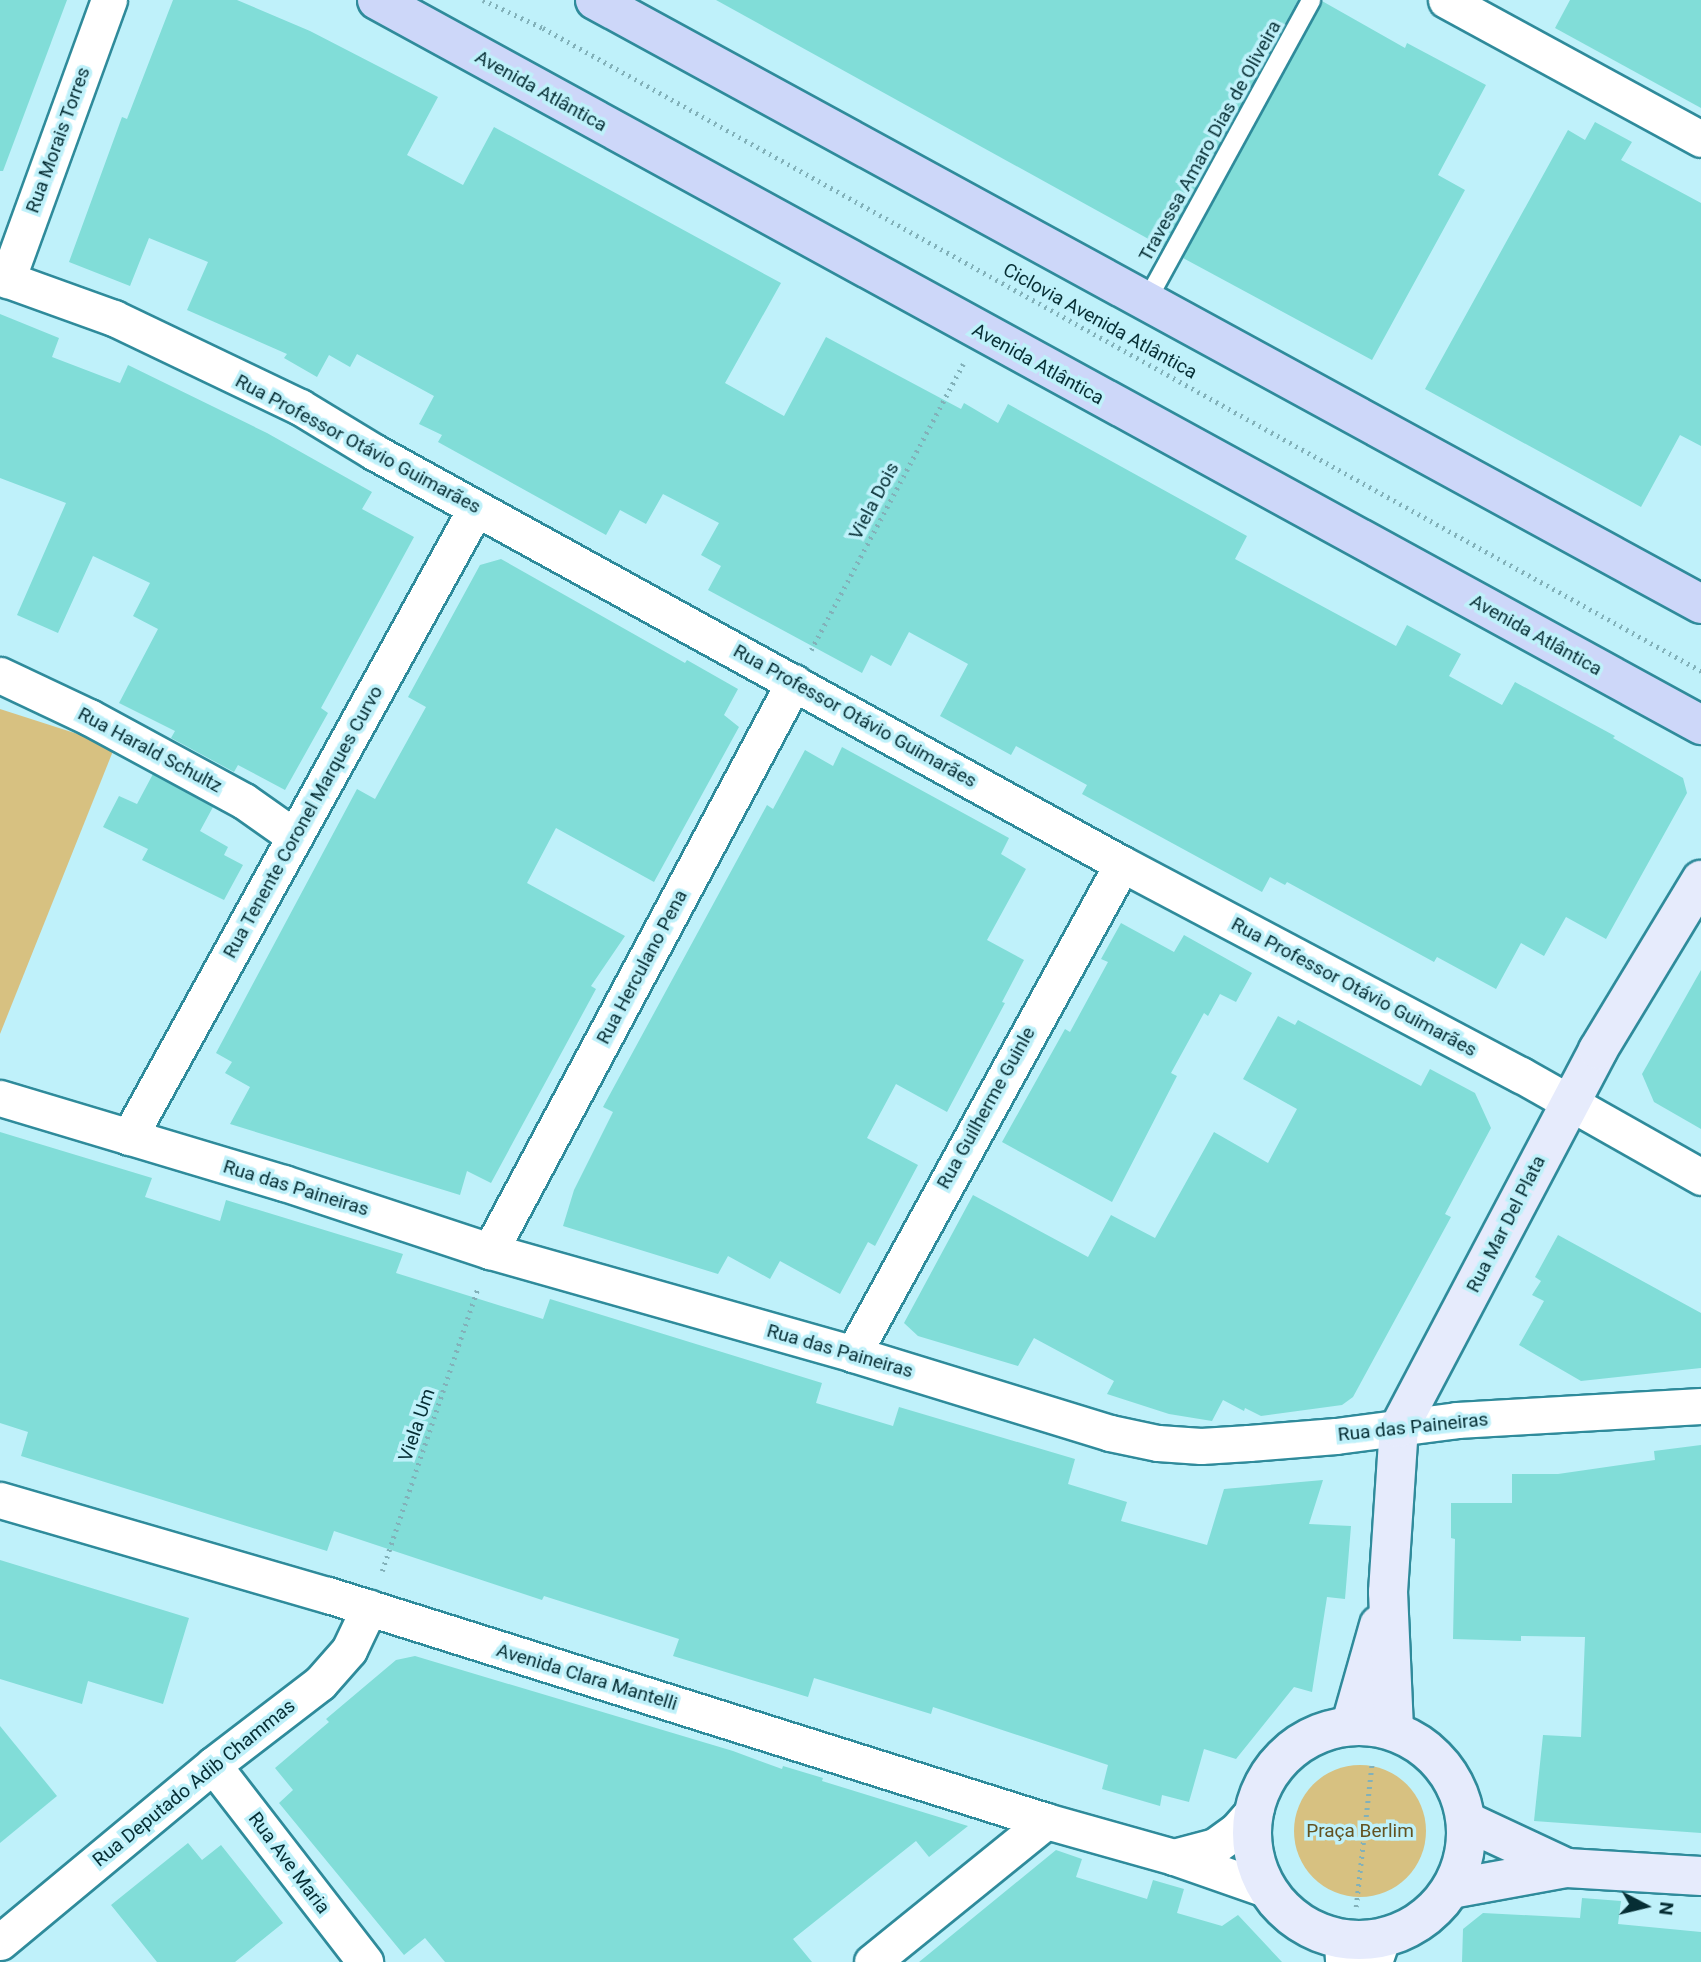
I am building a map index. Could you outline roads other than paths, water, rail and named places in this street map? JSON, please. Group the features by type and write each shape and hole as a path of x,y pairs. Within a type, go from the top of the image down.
{"main road":[{"name":"Avenida Atlântica","path":"377,0 1701,725"},
{"path":"595,0 1701,604"}],"street":[{"name":"Rua Morais Torres","path":"4,279 109,0"},
{"path":"1446,0 1701,139"},
{"name":"Rua Professor Otávio Guimarães","path":"4,279 114,318 300,407 476,508 1701,1177"},
{"name":"Rua Tenente Coronel Marques Curvo","path":"129,1137 476,508"},
{"name":"Rua Harald Schultz","path":"0,675 89,717 244,801 295,837"},
{"name":"Rua Herculano Pena","path":"490,1251 794,682"},
{"name":"Rua Guilherme Guinle","path":"853,1354 1122,863"},
{"name":"Rua Mar Del Plata","path":"1374,1727 1388,1592 1399,1428 1569,1103 1701,880"},
{"name":"Rua das Paineiras","path":"0,1098 284,1183 490,1251 853,1354 1110,1433 1158,1443 1201,1446 1249,1443 1457,1420 1701,1406"},
{"name":"Avenida Clara Mantelli","path":"0,1500 369,1608 1046,1821 1174,1857 1263,1888"},
{"name":"Rua Deputado Adib Chammas","path":"0,1942 213,1765 320,1683 349,1650 369,1608"},
{"path":"1374,1727 1438,1761 1457,1789 1466,1821 1464,1856 1451,1889 1433,1912 1409,1929 1358,1949 1304,1927 1263,1888 1251,1828 1260,1792 1279,1761 1308,1738 1374,1727"},
{"name":"Rua Ave Maria","path":"213,1765 365,1962"},
{"path":"1174,1857 1215,1846 1236,1831 1256,1808"},
{"path":"872,1962 1046,1821"},
{"path":"1466,1821 1567,1868"},
{"path":"1451,1889 1567,1868 1701,1876"}],"lane":[{"name":"Travessa Amaro Dias de Oliveira","path":"1146,302 1311,0"}],"park label":[{"name":"Praça Berlim","path":"1360,1831"}]}
